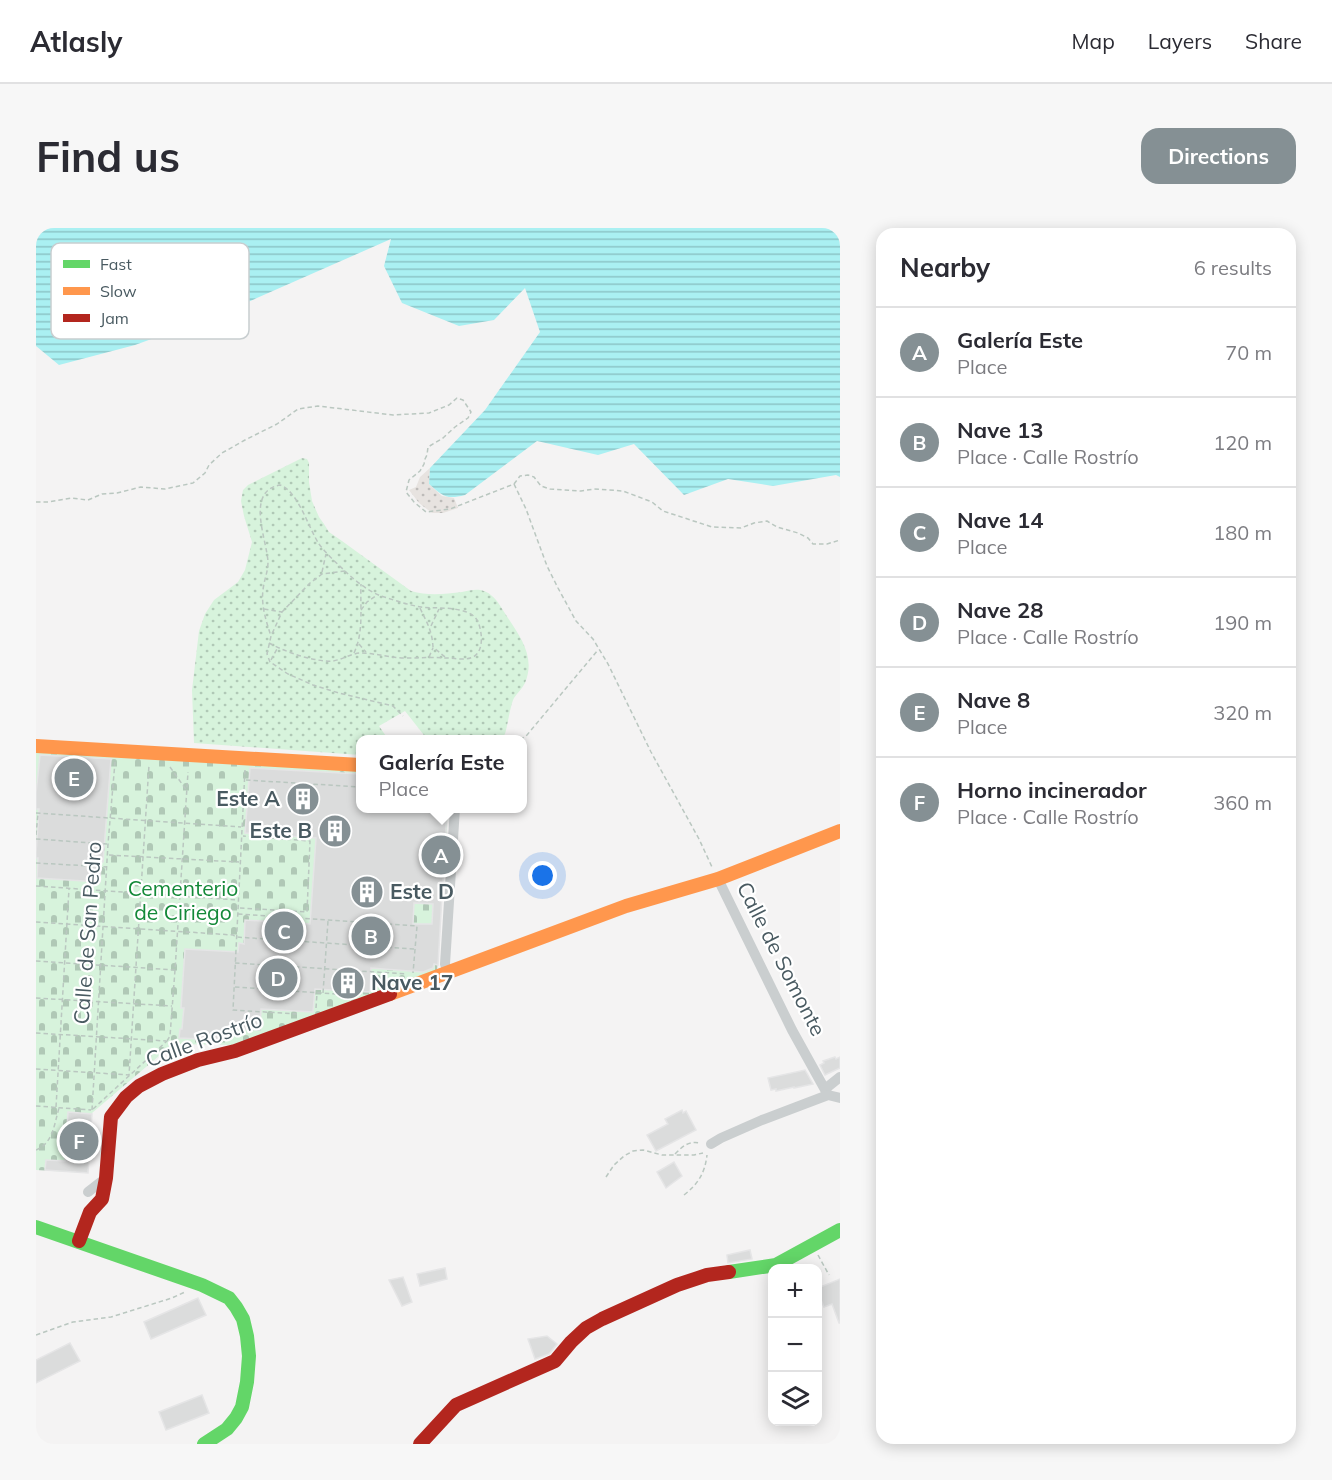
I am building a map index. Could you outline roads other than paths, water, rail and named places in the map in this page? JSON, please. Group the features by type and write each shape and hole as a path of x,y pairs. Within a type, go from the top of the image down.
{"street":[{"path":"36,746 356,765"},
{"path":"448,973 445,964 455,813"},
{"path":"717,879 840,831"},
{"name":"Calle Rostrío","path":"79,1241 90,1212 102,1199 111,1117 126,1097 139,1086 198,1060 235,1051 626,906 717,879"},
{"name":"Calle de Somonte","path":"717,879 787,1021 827,1092"},
{"path":"711,1144 827,1092 840,1077"},
{"path":"827,1092 840,1098"},
{"path":"88,1192 106,1178"},
{"path":"36,1227 202,1285 229,1298 236,1307 243,1319 249,1356 242,1407 227,1429 204,1444"},
{"path":"420,1444 456,1405 555,1361 586,1328 677,1285 707,1275 776,1265 840,1230"}],"water":[{"path":"36,228 840,228 840,477 836,475 773,486 728,479 684,495 634,444 598,455 537,441 465,495 445,496 429,484 430,468 485,410 540,332 525,288 494,320 459,326 402,303 384,266 391,239 249,302 249,243 51,243 51,339 152,339 59,365 36,346"}],"place":[{"name":"Nave 8","path":"74,778"},
{"name":"Este A","path":"303,799"},
{"name":"Este B","path":"335,831"},
{"name":"Galería Este","path":"441,855"},
{"name":"Este D","path":"367,892"},
{"name":"Nave 14","path":"284,931"},
{"name":"Nave 13","path":"371,936"},
{"name":"Nave 28","path":"278,978"},
{"name":"Nave 17","path":"348,983"},
{"name":"Horno incinerador","path":"79,1141"}],"park label":[{"name":"Cementerio de Ciriego","path":"183,901"}]}
